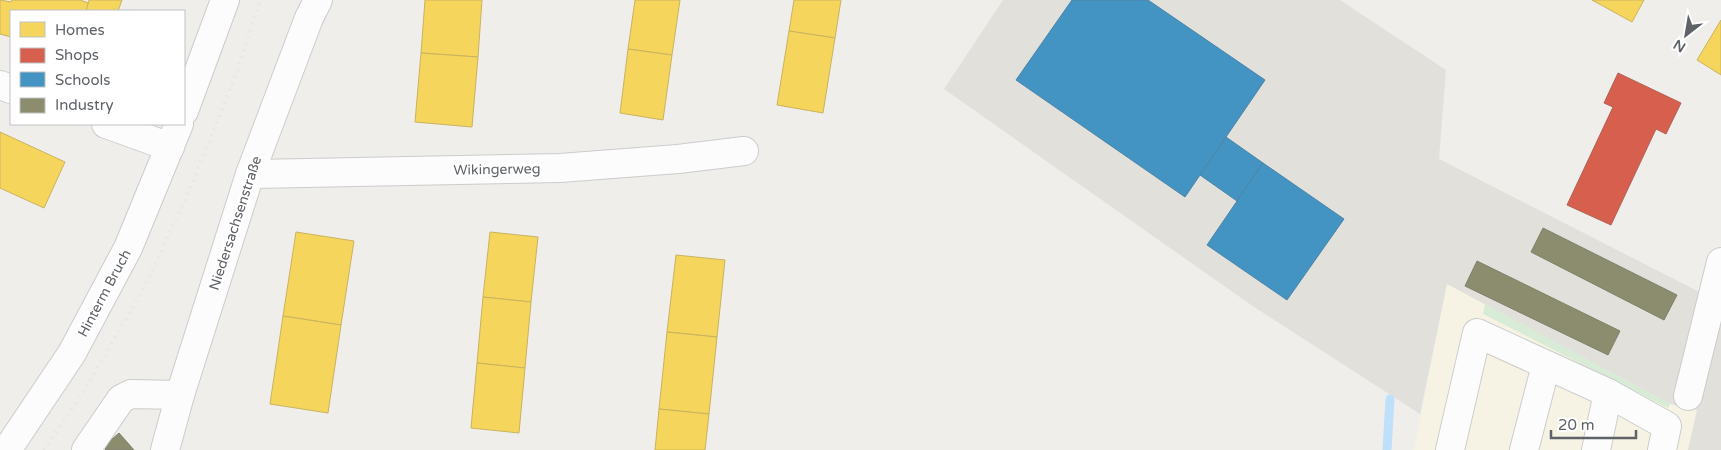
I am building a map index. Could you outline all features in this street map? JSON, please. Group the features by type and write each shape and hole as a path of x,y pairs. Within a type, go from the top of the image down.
{"street":[{"path":"185,108 225,0"},
{"name":"Niedersachsenstraße","path":"165,450 180,394 250,174 309,18 318,0"},
{"path":"112,125 175,136"},
{"name":"Hinterm Bruch","path":"7,450 72,353 128,248 175,136"},
{"name":"Wikingerweg","path":"250,174 560,168 744,151"},
{"path":"1688,396 1721,262"},
{"path":"1450,450 1477,333 1608,393 1667,426 1662,450"},
{"path":"1524,450 1546,364"},
{"path":"1596,450 1608,393"},
{"path":"86,450 120,399 131,394 180,394"}],"shaded area":[{"path":"1003,0 1340,0 1446,70 1439,159 1719,302 1721,298 1721,450 1688,450 1697,410 1670,404 1447,284 1420,414 1254,307 944,89"},
{"path":"1447,284 1670,404 1697,410 1688,450 1414,450"}],"green space":[{"path":"1485,304 1670,404 1668,408 1483,314"}],"building: Homes":[{"path":"0,0 11,2 12,0 80,0 89,3 86,10 10,10 10,37 0,34"},
{"path":"89,0 122,0 118,10 86,10"},
{"path":"425,0 482,0 478,57 421,53"},
{"path":"635,0 680,0 672,55 628,49"},
{"path":"794,0 841,0 835,38 789,31"},
{"path":"1592,0 1644,0 1632,22"},
{"path":"1721,20 1721,75 1697,60"},
{"path":"789,31 835,38 823,113 777,105"},
{"path":"628,49 672,55 663,120 620,113"},
{"path":"421,53 478,57 472,127 415,122"},
{"path":"0,132 65,162 44,208 0,188"},
{"path":"296,232 354,241 341,325 283,316"},
{"path":"490,232 538,237 531,302 483,297"},
{"path":"676,255 725,260 717,337 667,332"},
{"path":"483,297 531,302 525,368 477,363"},
{"path":"283,316 341,325 328,413 270,404"},
{"path":"667,332 717,337 709,414 659,409"},
{"path":"477,363 525,368 519,433 471,428"},
{"path":"659,409 709,414 705,450 655,450"}],"building: Shops":[{"path":"1618,73 1681,103 1666,134 1656,129 1611,225 1567,205 1613,107 1604,103"}],"building: Schools":[{"path":"1072,0 1148,0 1265,80 1185,197 1016,80"},
{"path":"1226,137 1263,163 1237,201 1200,175"},
{"path":"1263,163 1344,219 1287,300 1207,245"}],"building: Industry":[{"path":"1543,228 1677,295 1664,320 1531,252"},
{"path":"1477,261 1620,331 1608,355 1465,286"},
{"path":"119,433 134,450 106,450 103,447"}],"waterway":[{"path":"1387,450 1390,399"}],"railway":[{"path":"44,450 87,386 145,286 189,191 239,66 260,0"}]}
